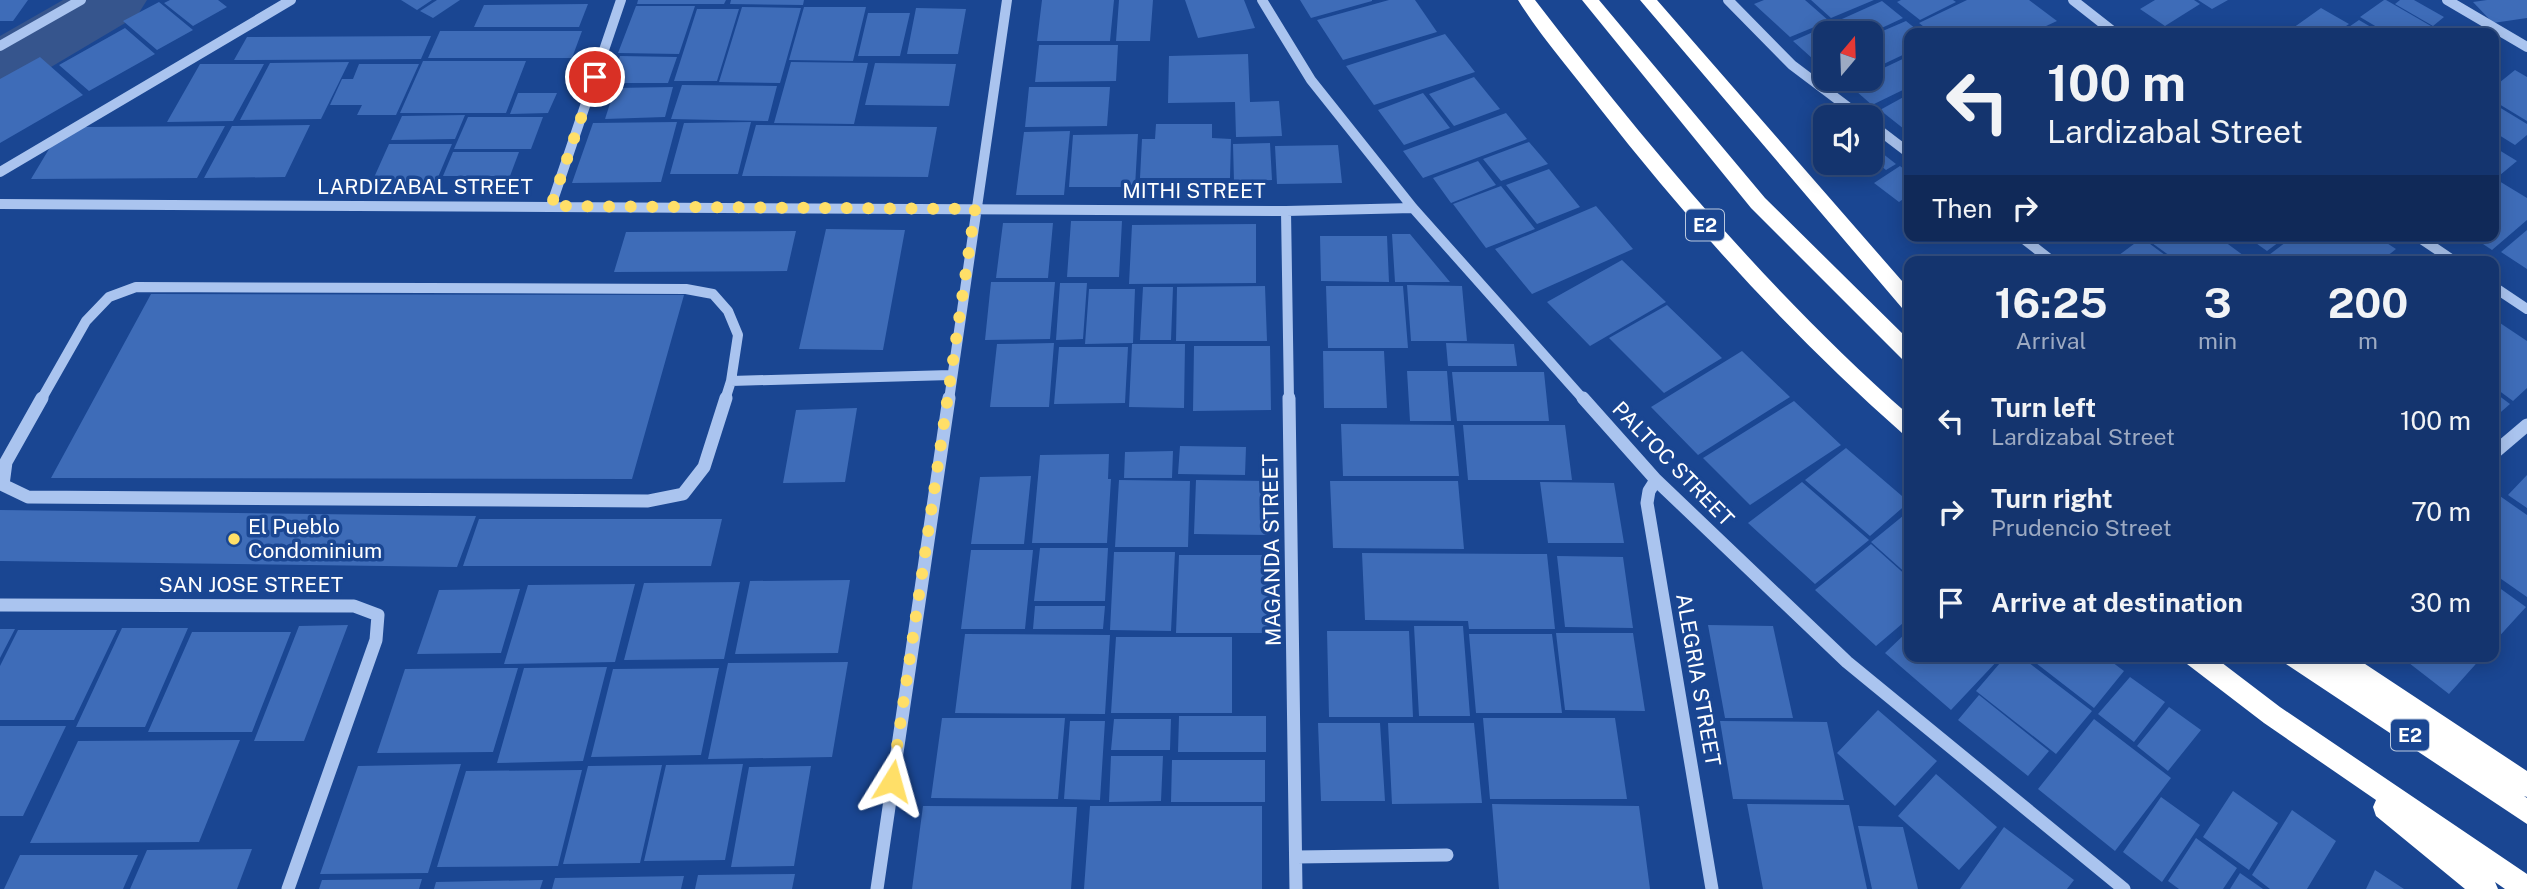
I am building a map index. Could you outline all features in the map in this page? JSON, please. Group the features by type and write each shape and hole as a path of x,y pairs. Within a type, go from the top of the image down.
{"highway":[{"name":"E2","path":"1526,0 1586,79 1706,226 1864,389 1904,423"},
{"name":"E2","path":"1590,0 1758,203 1904,348"},
{"path":"1648,0 1904,296"},
{"path":"2203,662 2485,889"},
{"name":"E2","path":"2303,662 2527,812"},
{"path":"2342,662 2527,785"},
{"path":"2272,715 2527,889"}],"street":[{"path":"48,17 59,0"},
{"path":"0,46 80,0"},
{"path":"0,172 291,0"},
{"path":"551,206 621,0"},
{"path":"877,889 1007,0"},
{"name":"PALTOC STREET","path":"1262,0 1311,80 1413,208 1656,480 1847,662 2124,889"},
{"path":"1728,0 1792,65 1845,105"},
{"path":"2073,0 2109,28"},
{"path":"2447,0 2495,28"},
{"path":"2499,31 2527,47"},
{"path":"1883,133 1904,149"},
{"name":"LARDIZABAL STREET","path":"0,204 975,209"},
{"name":"MITHI STREET","path":"975,209 1286,211 1413,208"},
{"name":"MAGANDA STREET","path":"1286,211 1296,889"},
{"path":"2028,242 2046,256"},
{"path":"2426,242 2447,256"},
{"path":"136,287 686,289 713,295 727,311 738,335 731,382 704,467 683,494 648,500 28,497 3,485 6,462 86,321 109,298 136,287"},
{"path":"2499,290 2527,309"},
{"path":"731,382 951,375"},
{"path":"2499,449 2527,425"},
{"name":"ALEGRIA STREET","path":"1656,480 1649,491 1647,503 1712,889"},
{"name":"SAN JOSE STREET","path":"0,605 354,606 378,615 376,640 288,889"}],"lane":[{"path":"1296,857 1447,855"}],"building":[{"path":"0,0 28,0 13,21 0,21"},
{"path":"170,0 218,0 227,7 193,26 164,3"},
{"path":"401,0 432,0 417,10"},
{"path":"437,0 460,0 433,18 420,11"},
{"path":"638,0 726,0 724,4 637,4"},
{"path":"731,0 804,0 803,5 730,4"},
{"path":"1042,0 1114,0 1110,41 1037,41"},
{"path":"1119,0 1153,0 1150,41 1116,41"},
{"path":"1185,0 1244,0 1255,28 1198,38"},
{"path":"1300,0 1372,0 1372,1 1311,18"},
{"path":"1389,0 1415,0 1437,32 1343,60 1317,20"},
{"path":"1764,0 1805,0 1829,21 1813,21 1813,28 1790,37 1754,4"},
{"path":"1811,0 1874,0 1831,18"},
{"path":"1967,0 2029,0 2057,21 2042,28 1926,28 1919,23"},
{"path":"2155,0 2194,0 2200,4 2165,26 2140,9"},
{"path":"2198,0 2228,0 2212,9"},
{"path":"2386,0 2434,28 2379,28 2360,17"},
{"path":"2400,0 2414,0 2444,17 2433,26 2395,4"},
{"path":"2527,0 2527,18 2493,23 2473,2"},
{"path":"1882,1 1903,18 1883,27 1883,21 1838,21"},
{"path":"159,2 193,30 157,50 123,21"},
{"path":"1897,2 1956,2 1920,20"},
{"path":"588,4 579,27 474,27 484,5"},
{"path":"636,6 695,6 679,54 618,53"},
{"path":"742,7 801,8 780,83 719,82"},
{"path":"804,7 866,7 853,61 789,60"},
{"path":"916,8 966,9 958,54 907,54"},
{"path":"2321,8 2349,24 2343,28 2293,28"},
{"path":"697,9 739,9 717,81 674,81"},
{"path":"868,13 910,13 900,56 858,56"},
{"path":"2359,20 2373,28 2347,28"},
{"path":"1906,21 1915,28 1904,28 1904,54 1883,64 1883,31"},
{"path":"125,28 155,54 89,91 59,65"},
{"path":"440,31 582,31 572,58 428,58"},
{"path":"1813,32 1813,59 1793,41"},
{"path":"1445,34 1475,72 1374,105 1346,66"},
{"path":"431,36 421,59 234,60 247,37"},
{"path":"1039,45 1118,45 1116,81 1035,82"},
{"path":"1248,54 1250,102 1279,101 1282,136 1236,137 1235,102 1168,103 1169,56"},
{"path":"620,56 677,57 668,83 610,83"},
{"path":"40,57 83,95 0,143 0,79"},
{"path":"1904,58 1904,89 1872,105 1856,91 1883,91 1883,68"},
{"path":"423,61 526,61 506,113 400,113"},
{"path":"349,62 321,119 240,120 270,63"},
{"path":"791,62 868,63 854,124 774,123"},
{"path":"875,63 956,64 949,106 865,105"},
{"path":"200,64 264,64 233,121 167,122"},
{"path":"359,64 419,64 396,115 357,115 362,105 330,105 342,79 353,79"},
{"path":"2515,70 2527,77 2527,121 2499,104 2499,83"},
{"path":"1474,77 1500,109 1454,126 1429,94"},
{"path":"682,85 777,86 768,121 671,119"},
{"path":"673,87 665,117 605,119 615,88"},
{"path":"1029,87 1110,87 1107,126 1025,127"},
{"path":"518,93 557,93 548,113 510,114"},
{"path":"1423,93 1450,128 1404,145 1378,110"},
{"path":"1904,97 1904,129 1883,112 1883,108"},
{"path":"2499,107 2527,124 2527,135 2515,145 2499,135"},
{"path":"1506,113 1527,139 1423,178 1403,151"},
{"path":"465,115 455,139 391,140 402,116"},
{"path":"468,117 543,117 531,149 454,149"},
{"path":"677,122 661,182 572,183 593,123"},
{"path":"751,122 738,174 670,174 684,123"},
{"path":"1156,124 1212,124 1212,138 1231,139 1230,178 1140,178 1142,139 1155,139"},
{"path":"310,125 285,177 204,178 232,126"},
{"path":"756,125 937,127 928,177 742,176"},
{"path":"225,126 197,178 31,179 52,144 80,127"},
{"path":"1070,131 1064,195 1016,195 1024,132"},
{"path":"1138,134 1135,187 1069,187 1073,135"},
{"path":"1529,142 1548,164 1501,181 1483,159"},
{"path":"1270,143 1272,180 1234,182 1233,144"},
{"path":"389,144 452,144 436,182 372,182"},
{"path":"1338,145 1342,183 1277,184 1275,146"},
{"path":"2499,150 2517,161 2499,176"},
{"path":"453,152 519,152 510,176 443,176"},
{"path":"1883,154 1896,164 1886,170 1883,168"},
{"path":"1478,161 1496,185 1451,203 1433,178"},
{"path":"1900,166 1904,169 1904,198 1899,202 1874,183"},
{"path":"1549,169 1580,207 1537,224 1506,185"},
{"path":"2499,181 2527,198 2527,220 2492,250 2480,242 2499,242"},
{"path":"1501,186 1535,229 1486,248 1453,204"},
{"path":"1596,206 1633,249 1532,294 1495,249"},
{"path":"1071,221 1122,221 1119,277 1067,277"},
{"path":"1003,223 1053,223 1048,278 996,278"},
{"path":"1256,224 1256,283 1129,284 1132,225"},
{"path":"826,229 905,230 883,350 799,349"},
{"path":"2527,230 2527,269 2501,252"},
{"path":"796,231 787,271 614,272 626,232"},
{"path":"1392,234 1410,234 1450,282 1395,282"},
{"path":"1320,236 1387,236 1389,282 1321,281"},
{"path":"2137,242 2147,242 2166,256 2118,256"},
{"path":"2225,242 2244,256 2170,256 2152,243"},
{"path":"2254,242 2279,242 2267,251"},
{"path":"2286,242 2385,242 2396,249 2387,256 2268,256"},
{"path":"1622,260 1666,302 1590,346 1547,302"},
{"path":"991,282 1055,282 1050,339 985,340"},
{"path":"1060,283 1087,283 1083,339 1056,340"},
{"path":"1407,285 1462,286 1467,341 1411,341"},
{"path":"1265,286 1267,341 1176,341 1177,287"},
{"path":"1326,286 1403,286 1408,348 1328,348"},
{"path":"1143,287 1173,287 1171,340 1140,340"},
{"path":"1089,289 1135,289 1133,343 1085,344"},
{"path":"151,294 684,295 632,479 51,478"},
{"path":"1667,305 1722,358 1664,393 1609,338"},
{"path":"2499,322 2527,341 2527,388 2513,401 2499,391"},
{"path":"1054,343 1049,407 990,407 997,344"},
{"path":"1446,343 1514,344 1517,366 1448,366"},
{"path":"1132,344 1185,344 1184,408 1129,407"},
{"path":"1194,346 1270,346 1271,410 1193,411"},
{"path":"1059,347 1128,347 1125,403 1054,404"},
{"path":"1323,351 1384,351 1387,408 1324,408"},
{"path":"1742,351 1790,397 1698,455 1651,407"},
{"path":"1407,371 1447,371 1451,421 1410,421"},
{"path":"1452,372 1544,372 1549,421 1457,421"},
{"path":"2499,396 2510,404 2499,414"},
{"path":"1794,401 1841,445 1750,505 1703,458"},
{"path":"857,408 845,482 783,483 796,410"},
{"path":"1341,424 1454,425 1459,476 1343,476"},
{"path":"1463,425 1565,425 1572,480 1468,480"},
{"path":"1180,446 1246,447 1245,475 1178,474"},
{"path":"1846,448 1904,498 1904,506 1870,536 1805,480"},
{"path":"1173,451 1172,478 1124,478 1125,452"},
{"path":"1109,454 1108,479 1111,479 1107,543 1032,543 1040,455"},
{"path":"2527,475 2527,508 2508,495"},
{"path":"1031,476 1024,544 971,544 980,477"},
{"path":"1119,480 1190,481 1188,547 1115,547"},
{"path":"1196,480 1267,481 1267,535 1194,534"},
{"path":"1330,481 1458,481 1464,549 1333,548"},
{"path":"1540,482 1614,483 1624,543 1548,543"},
{"path":"1802,482 1869,540 1815,584 1748,523"},
{"path":"2499,495 2527,515 2527,597 2499,577"},
{"name":"El Pueblo Condominium","path":"0,510 476,516 457,567 0,561"},
{"path":"1904,515 1904,572 1871,542"},
{"path":"479,519 722,519 711,566 463,566"},
{"path":"1871,544 1904,574 1904,622 1876,646 1815,590"},
{"path":"1040,548 1108,548 1105,601 1034,601"},
{"path":"971,550 1033,550 1025,629 961,629"},
{"path":"1114,552 1175,552 1171,631 1110,630"},
{"path":"1362,553 1547,554 1555,629 1469,629 1468,621 1365,620"},
{"path":"1179,555 1268,555 1269,633 1176,633"},
{"path":"1557,556 1623,557 1633,628 1565,627"},
{"path":"850,580 838,653 735,654 750,581"},
{"path":"740,582 724,659 624,660 644,583"},
{"path":"635,584 615,662 504,664 528,585"},
{"path":"2499,588 2526,607 2499,637"},
{"path":"520,589 501,653 417,654 439,590"},
{"path":"1035,606 1105,606 1103,629 1033,629"},
{"path":"348,625 304,741 254,741 299,626"},
{"path":"1708,625 1773,626 1793,718 1725,718"},
{"path":"1414,626 1463,626 1470,716 1419,716"},
{"path":"122,628 188,628 145,727 76,727"},
{"path":"0,629 15,629 0,658"},
{"path":"18,630 117,630 74,720 0,720 0,666"},
{"path":"1327,631 1409,631 1413,717 1329,717"},
{"path":"192,632 291,632 252,732 148,732"},
{"path":"1556,633 1633,633 1645,711 1565,710"},
{"path":"965,634 1110,635 1105,714 955,713"},
{"path":"1469,634 1552,634 1562,713 1476,713"},
{"path":"1904,635 1904,662 1996,662 1951,710 1885,653"},
{"path":"1116,637 1232,637 1232,713 1111,713"},
{"path":"848,662 832,757 708,759 728,663"},
{"path":"2001,662 2028,662 2092,711 2056,754 1976,691"},
{"path":"2035,662 2112,662 2124,671 2094,708"},
{"path":"2408,662 2478,662 2449,694"},
{"path":"607,667 583,761 497,763 524,668"},
{"path":"518,668 493,752 377,753 405,669"},
{"path":"719,668 701,755 591,757 613,669"},
{"path":"2130,677 2165,702 2134,742 2098,714"},
{"path":"1979,695 2049,751 2028,776 1958,720"},
{"path":"2169,707 2201,730 2168,771 2137,746"},
{"path":"1878,710 1937,761 1895,806 1837,753"},
{"path":"1179,716 1266,716 1266,752 1178,752"},
{"path":"942,718 1065,718 1058,799 931,798"},
{"path":"1483,718 1615,718 1627,799 1490,799"},
{"path":"1114,719 1171,719 1170,750 1111,750"},
{"path":"2094,719 2171,778 2115,851 2038,789"},
{"path":"1070,721 1105,721 1100,800 1064,799"},
{"path":"1720,721 1827,722 1844,800 1733,799"},
{"path":"1318,723 1380,723 1385,801 1321,801"},
{"path":"1388,723 1474,723 1482,803 1392,804"},
{"path":"0,726 66,726 23,816 0,816"},
{"path":"240,740 199,842 30,843 78,741"},
{"path":"1111,756 1163,756 1161,801 1109,802"},
{"path":"1172,760 1265,760 1265,802 1171,802"},
{"path":"461,764 428,873 320,874 358,766"},
{"path":"743,764 725,860 644,861 666,765"},
{"path":"662,765 640,863 563,864 588,766"},
{"path":"811,766 794,866 731,867 749,767"},
{"path":"582,770 558,866 437,867 466,771"},
{"path":"1936,774 1997,827 1959,870 1898,816"},
{"path":"2233,791 2278,823 2249,870 2203,837"},
{"path":"2161,797 2200,825 2162,882 2123,852"},
{"path":"1492,804 1639,806 1650,889 1499,889"},
{"path":"1747,804 1849,805 1867,889 1763,889"},
{"path":"923,806 1077,807 1071,889 912,889"},
{"path":"1090,806 1262,806 1262,889 1084,889"},
{"path":"2292,810 2336,841 2307,889 2270,889 2252,875"},
{"path":"1858,826 1903,827 1918,889 1872,889"},
{"path":"2004,827 2074,880 2067,889 1960,889"},
{"path":"2196,838 2237,868 2223,889 2179,889 2168,881"},
{"path":"252,849 237,889 130,889 147,850"},
{"path":"20,855 138,855 123,889 4,889"},
{"path":"2375,870 2404,889 2366,889"},
{"path":"2240,873 2263,889 2230,889"},
{"path":"795,874 792,889 695,889 698,875"},
{"path":"684,876 681,889 552,889 555,878"},
{"path":"422,879 419,889 319,889 322,880"},
{"path":"543,880 540,889 434,889 436,882"}],"waterway":[{"path":"0,66 114,0"}],"place":[{"name":"El Pueblo Condominium","path":"234,539"}],"route":[{"path":"595,77 551,206 975,209 892,781"}]}
